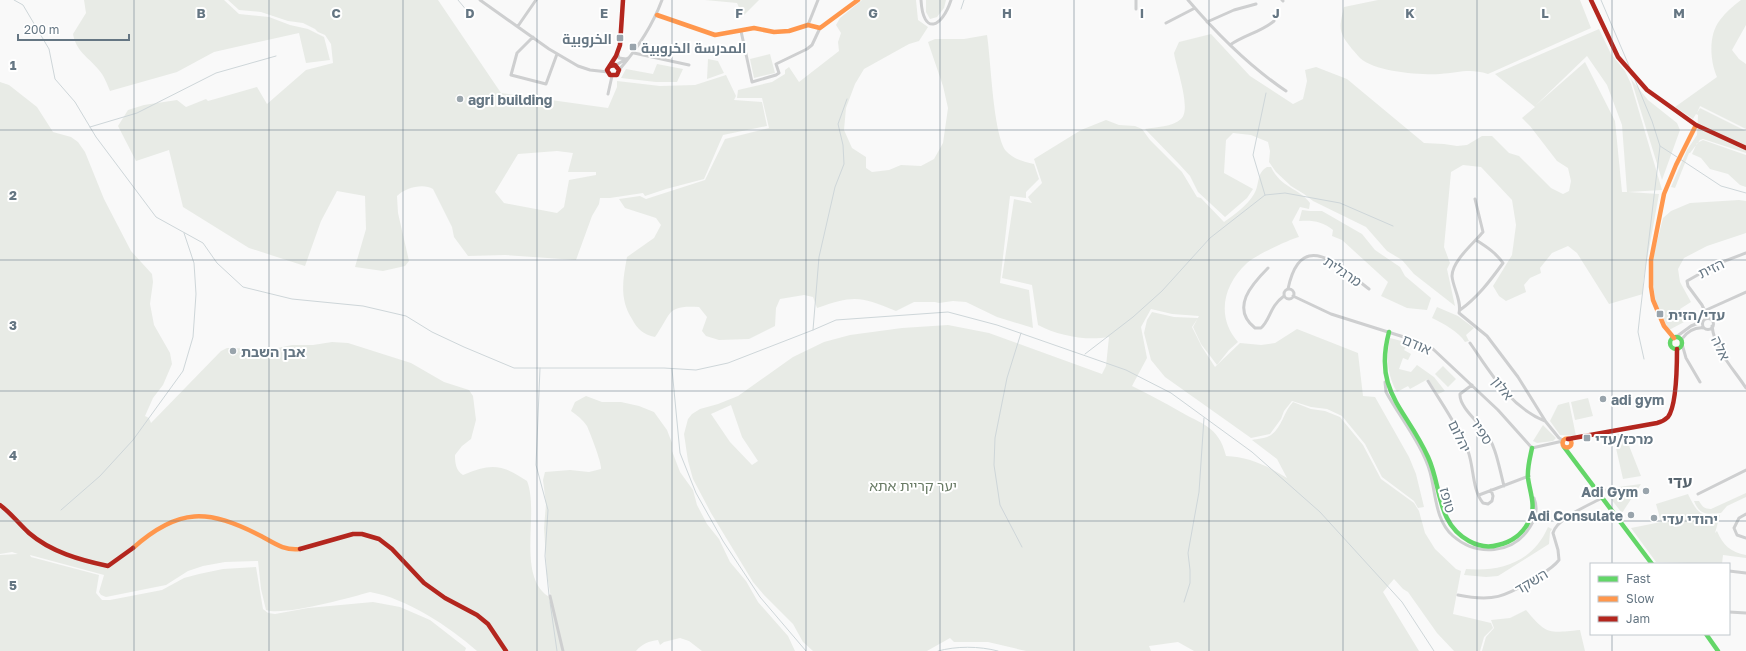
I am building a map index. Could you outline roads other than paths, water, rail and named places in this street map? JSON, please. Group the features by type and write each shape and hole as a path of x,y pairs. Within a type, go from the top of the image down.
{"street":[{"path":"480,0 557,54 578,66 590,70 608,72 612,76"},
{"path":"518,26 536,0"},
{"path":"612,76 617,75 618,53 622,38 622,0"},
{"path":"618,68 634,53 657,15 662,0"},
{"path":"808,25 818,0"},
{"path":"741,31 752,82 779,73 776,64 807,49 812,45 820,28 858,0"},
{"path":"921,0 924,18 933,24 942,20 951,0"},
{"path":"1136,0 1136,9"},
{"path":"1188,0 1230,45 1270,80 1286,91"},
{"path":"1591,0 1618,57 1647,90 1696,125 1746,148"},
{"path":"1208,22 1234,10 1256,4"},
{"path":"1166,23 1195,8"},
{"path":"657,15 715,36 754,28 774,32 789,31 808,25 820,28"},
{"path":"1230,45 1237,40 1260,31 1274,21"},
{"path":"533,37 518,53 511,75 546,84 557,54"},
{"path":"618,53 620,58 628,58"},
{"path":"608,72 618,53"},
{"path":"634,53 689,65"},
{"path":"610,66 618,68"},
{"path":"608,94 612,76"},
{"path":"1696,125 1677,162 1666,190 1649,269 1656,309 1666,329 1675,337 1680,338 1686,358 1700,382"},
{"path":"1476,199 1483,232 1458,261 1452,275 1458,295 1459,313 1480,329 1494,345 1538,408 1546,422 1559,438 1570,445"},
{"path":"1460,310 1472,302 1503,264 1498,256 1476,240"},
{"name":"הזית","path":"1708,318 1702,305 1688,286 1687,281 1717,264 1746,253"},
{"name":"מרגלית","path":"1288,289 1292,275 1298,264 1308,257 1318,255 1333,262 1369,289"},
{"path":"1268,268 1251,286 1245,299 1244,312 1249,322 1255,328 1260,328 1271,310 1284,296 1284,291 1288,289 1293,291 1293,296 1289,299 1284,296"},
{"path":"1704,311 1746,292"},
{"name":"אודם","path":"1293,296 1331,314 1389,332 1421,343 1433,349 1472,385 1508,421 1532,448"},
{"path":"1532,448 1557,444 1577,438 1658,424 1665,420 1672,407 1677,368 1677,349 1685,335 1699,327 1708,329 1712,326 1712,321 1708,318 1691,326 1675,337 1670,342 1671,346 1677,349"},
{"path":"1703,321 1702,325 1704,328"},
{"name":"אלה","path":"1712,326 1713,333 1724,358 1746,388"},
{"name":"טופז","path":"1389,332 1385,349 1386,378 1393,397 1430,459 1444,517 1459,536 1468,542 1482,546 1494,546 1509,541 1520,534 1529,520 1533,509 1533,495 1529,476 1532,448"},
{"name":"אלון","path":"1470,343 1515,402 1528,414 1546,422"},
{"name":"יהלום","path":"1428,381 1462,436 1472,462 1479,495"},
{"name":"ספיר","path":"1472,385 1460,394 1460,397 1491,441 1504,486"},
{"path":"1570,445 1577,438"},
{"path":"1564,442 1570,445"},
{"path":"1564,442 1602,498 1651,563"},
{"path":"1570,445 1572,455"},
{"path":"1698,494 1746,470"},
{"path":"1491,490 1493,499 1488,504 1483,503 1479,495 1491,490 1504,486 1529,476"},
{"name":"השקד","path":"1458,595 1480,598 1501,597 1511,593 1550,569 1559,560 1553,533 1556,526 1602,498"},
{"path":"0,505 28,533 45,546 68,555 108,566 124,557 158,527 175,520 195,516 202,516 232,524 258,534 288,549 300,549 357,534 374,537 385,542 416,575 437,593 486,622 499,637 506,651"},
{"path":"1746,514 1739,518 1734,528 1736,535 1746,538"},
{"path":"1730,571 1746,572"},
{"path":"550,596 563,651"},
{"path":"1730,612 1746,613"},
{"path":"1707,635 1718,651"}],"waterway":[{"path":"14,0 23,5 49,49 55,79 75,102 96,137 156,217 203,243 217,263 243,287 292,299 363,306 406,316 432,332 514,368 664,368 696,370 728,363 836,320 948,312 997,325 1126,370 1171,393 1252,452 1320,512 1402,602 1434,651"},
{"path":"458,0 468,12"},
{"path":"961,9 964,0"},
{"path":"1601,0 1630,68"},
{"path":"90,127 137,113 216,73 276,56"},
{"path":"1635,80 1652,121 1660,146 1638,332 1644,359"},
{"path":"1265,195 1253,155 1266,93"},
{"path":"813,330 819,257 835,187 844,164 843,145 838,124 847,99"},
{"path":"1660,146 1677,157"},
{"path":"1680,159 1721,186 1746,193"},
{"path":"1085,354 1133,317 1162,291 1210,238 1265,195 1285,193 1340,203 1393,226"},
{"path":"61,510 100,476 133,440 183,371 193,337 196,294 194,263 184,233"},
{"path":"1021,333 1007,378 995,438 994,465 1000,505 1022,547"},
{"path":"540,368 536,465 548,510 545,556 549,595"},
{"path":"672,369 680,453 696,493 723,541 760,597 806,651"},
{"path":"1184,602 1190,583 1188,553 1199,492 1204,418"},
{"path":"550,602 557,651"},
{"path":"938,651 968,647 998,651"}],"place":[{"name":"الخروبية","path":"620,38"},
{"name":"المدرسة الخروبية","path":"633,47"},
{"name":"agri building","path":"460,99"},
{"name":"עדי/הזית","path":"1660,314"},
{"name":"אבן השבת","path":"233,351"},
{"name":"adi gym","path":"1603,399"},
{"name":"מרכז/עדי","path":"1587,438"},
{"name":"Adi Gym","path":"1646,491"},
{"name":"Adi Consulate","path":"1631,515"},
{"name":"יהודי עדי","path":"1654,518"}],"district":[{"name":"עדי","path":"1680,482"}],"park label":[{"name":"יער קריית אתא","path":"913,485"}]}
